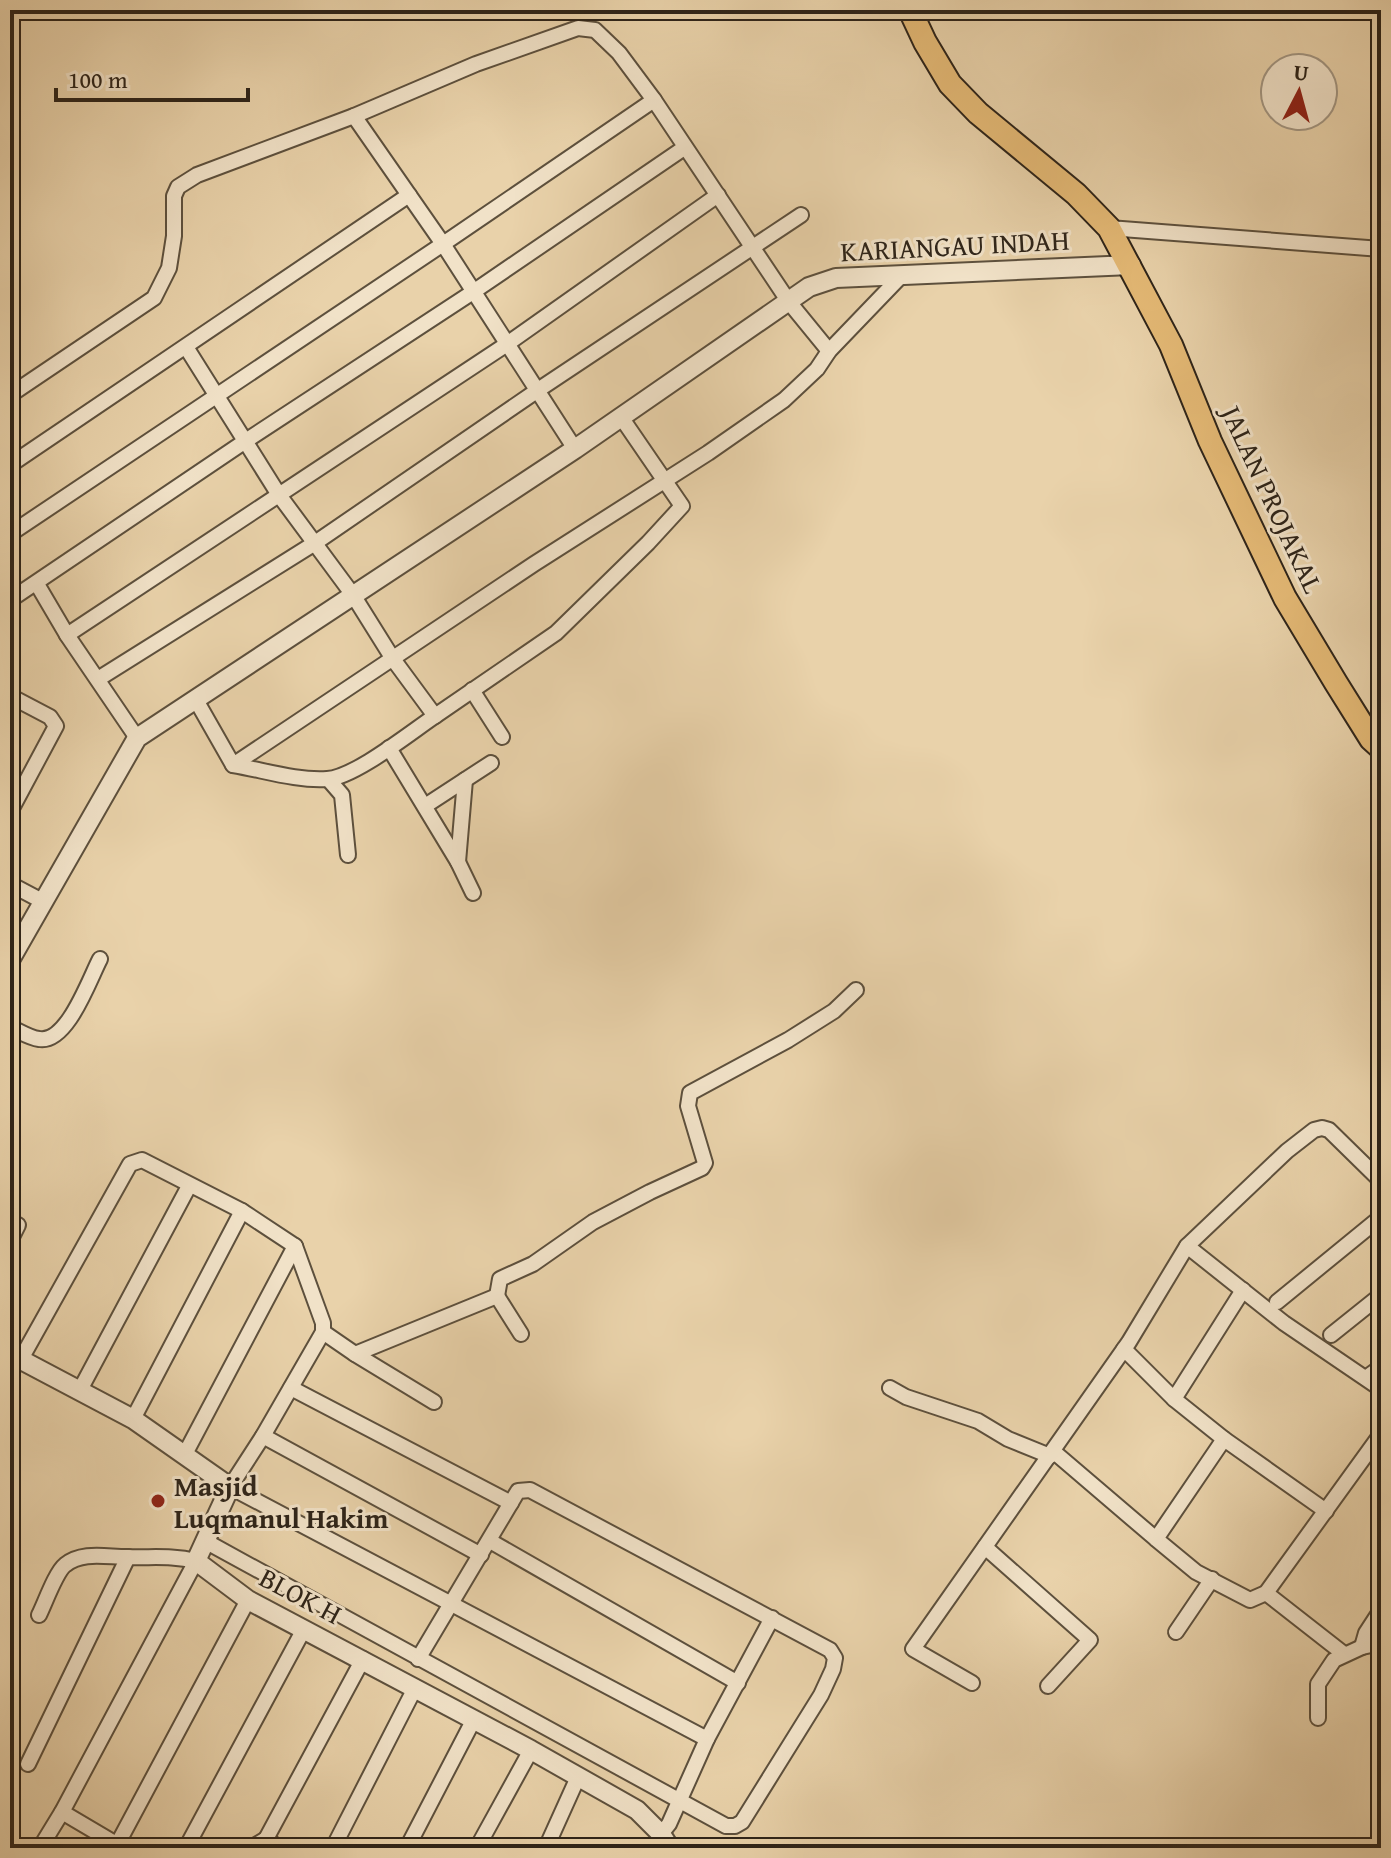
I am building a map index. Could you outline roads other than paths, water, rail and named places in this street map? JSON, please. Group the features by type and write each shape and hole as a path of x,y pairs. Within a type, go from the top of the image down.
{"main road":[{"name":"JALAN PROJAKAL","path":"910,10 950,84 969,104 1076,194 1109,228 1171,345 1210,441 1285,598 1364,728 1381,748"}],"street":[{"path":"10,395 154,298 169,268 174,236 174,196 178,187 197,175 354,116 476,64 578,28 595,30 619,53 654,100 789,302 829,351"},
{"path":"10,534 654,100"},
{"path":"354,116 443,244 575,449"},
{"path":"10,600 684,148"},
{"path":"10,465 409,195"},
{"path":"67,635 507,344 718,195"},
{"path":"98,679 315,543 801,215"},
{"path":"1109,228 1381,249"},
{"name":"KARIANGAU INDAH","path":"137,738 575,449 809,287 836,278 1131,265"},
{"path":"233,765 784,400 817,369 829,351 903,274"},
{"path":"186,347 279,495 353,595 393,659 435,716"},
{"path":"233,765 329,780 389,748 556,633 682,506 621,417"},
{"path":"10,960 137,738 67,635 37,584"},
{"path":"472,690 502,737"},
{"path":"10,696 50,717 56,726 10,812"},
{"path":"196,700 233,765"},
{"path":"389,748 458,862 473,893"},
{"path":"425,806 491,763"},
{"path":"329,780 342,795 348,855"},
{"path":"458,862 465,780"},
{"path":"10,884 44,902"},
{"path":"10,1027 39,1040 56,1037 67,1024 100,959"},
{"path":"521,1334 497,1296 500,1279 533,1264 593,1222 702,1168 705,1163 688,1106 690,1093 788,1040 834,1011 856,990"},
{"path":"972,1683 913,1649 1124,1349 1187,1246 1287,1151 1314,1130 1329,1130 1381,1181"},
{"path":"40,1848 196,1561 230,1487 323,1332 320,1310 295,1246 242,1211 142,1160 130,1164 15,1356 133,1419 230,1487 707,1739"},
{"path":"80,1390 189,1186"},
{"path":"133,1419 242,1211"},
{"path":"1277,1302 1381,1217"},
{"path":"10,1241 18,1225"},
{"path":"185,1454 295,1246"},
{"path":"1187,1246 1284,1323 1381,1389"},
{"path":"1174,1399 1243,1290"},
{"path":"1331,1335 1381,1295"},
{"path":"355,1354 497,1296"},
{"path":"323,1332 434,1402"},
{"path":"1124,1349 1174,1399 1224,1439 1326,1511"},
{"path":"1366,1378 1381,1367"},
{"path":"291,1388 511,1503"},
{"path":"890,1388 906,1397 978,1421 1008,1439 1052,1453 1196,1572 1250,1600 1266,1593 1381,1434"},
{"path":"263,1436 481,1555"},
{"path":"1156,1539 1224,1439"},
{"path":"205,1541 418,1659 726,1826 742,1822 821,1695 835,1658 830,1650 772,1618 530,1490 518,1491 418,1659"},
{"path":"490,1541 738,1683"},
{"path":"985,1547 1090,1640 1048,1686"},
{"path":"39,1615 63,1566 88,1556 176,1556 196,1561"},
{"path":"28,1764 128,1557"},
{"name":"BLOK H","path":"196,1561 248,1600 363,1659 414,1690 531,1750 637,1810 665,1841"},
{"path":"1176,1632 1212,1579"},
{"path":"1266,1593 1344,1654"},
{"path":"62,1812 120,1847 248,1600"},
{"path":"1362,1647 1366,1633 1381,1610"},
{"path":"665,1841 678,1800 707,1739 772,1618"},
{"path":"186,1848 304,1629"},
{"path":"1318,1718 1318,1684 1334,1660 1362,1647 1381,1643"},
{"path":"251,1848 266,1839 363,1659"},
{"path":"333,1848 414,1690"},
{"path":"407,1848 473,1721"},
{"path":"477,1848 531,1750"},
{"path":"546,1848 578,1777"},
{"path":"266,1839 279,1848"}],"place":[{"name":"Masjid Luqmanul Hakim","path":"158,1501"}]}
